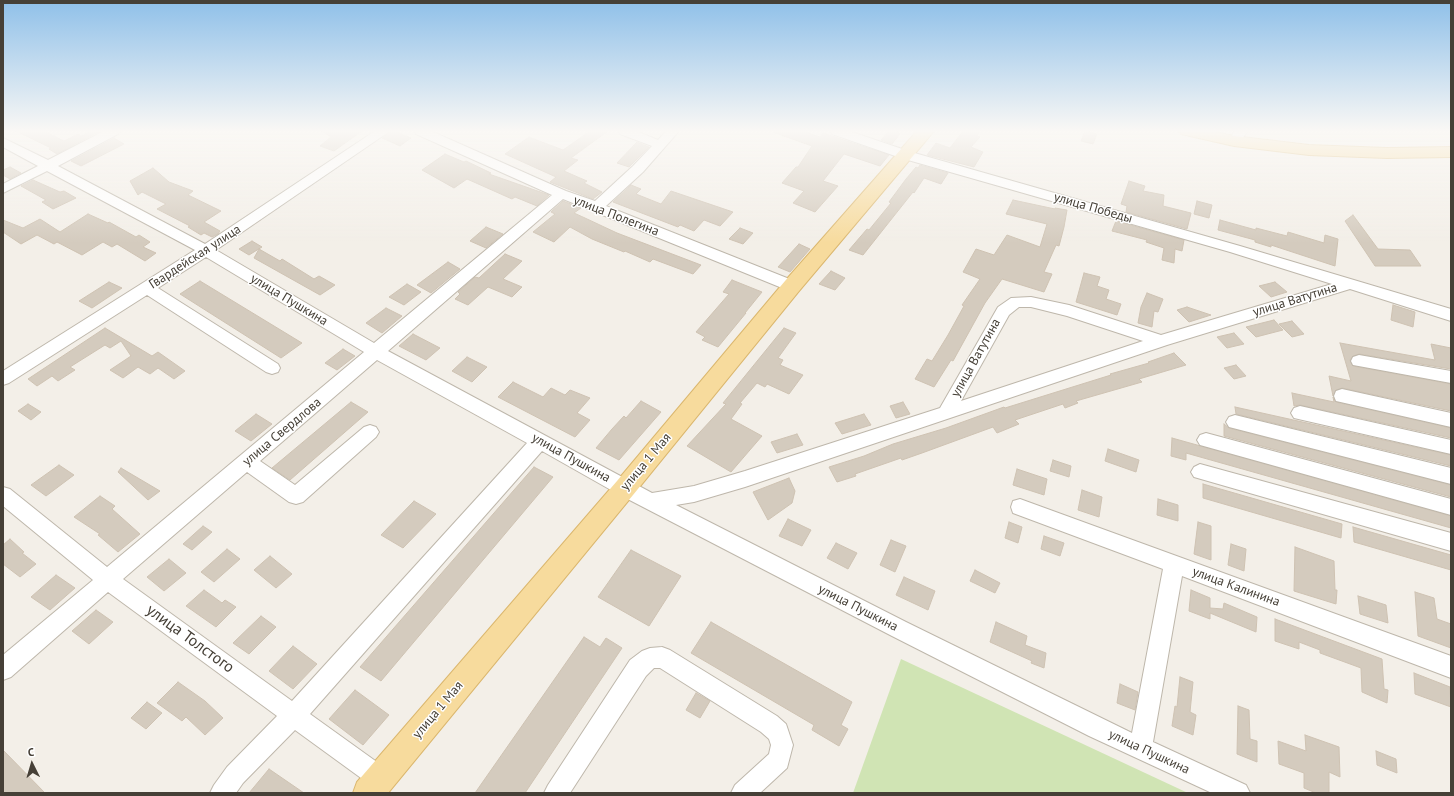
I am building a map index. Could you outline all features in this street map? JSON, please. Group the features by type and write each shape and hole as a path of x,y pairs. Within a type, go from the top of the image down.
{"main road":[{"name":"улица 1 Мая","path":"374,785 625,488 792,286 895,168"}],"street":[{"path":"3,189 45,168"},
{"name":"улица Пушкина","path":"53,168 206,250 376,352 625,488 899,629 1141,748 1238,793"},
{"name":"Гвардейская улица","path":"3,379 206,250 328,168"},
{"name":"улица Полегина","path":"505,168 561,194 597,207 792,286"},
{"path":"597,207 636,168"},
{"name":"улица Победы","path":"951,168 1350,284"},
{"name":"улица Свердлова","path":"3,669 561,194"},
{"path":"1350,284 1451,315"},
{"name":"улица Ватутина","path":"652,501 694,494 738,482 946,413 1003,311 1016,302 1031,302 1069,311 1161,341 1350,284"},
{"path":"147,288 272,368"},
{"path":"946,413 1161,341"},
{"path":"1359,361 1451,377"},
{"path":"1342,396 1451,420"},
{"path":"1300,412 1451,447"},
{"path":"1235,422 1451,476"},
{"path":"247,462 296,496 370,432"},
{"path":"1206,440 1451,507"},
{"path":"222,793 235,775 294,715 540,441"},
{"path":"1200,472 1451,542"},
{"name":"улица Толстого","path":"3,495 108,580 294,715 374,785"},
{"name":"улица Калинина","path":"1020,507 1451,667"},
{"path":"1141,748 1174,564"},
{"path":"556,793 638,668 650,658 662,657 769,724 778,732 782,745 779,760 743,793"}],"green space":[{"path":"901,659 1188,793 853,793"}],"building":[{"path":"12,168 21,173 10,179 3,175 3,170"},
{"path":"153,168 169,182 193,191 188,195 221,211 204,222 220,231 212,237 204,233 201,235 188,227 190,226 157,209 166,204 142,192 138,195 130,181"},
{"path":"425,168 481,168 491,173 489,174 549,195 537,206 515,197 512,199 467,179 454,188 422,170"},
{"path":"536,168 568,168 564,171 587,181 584,183 602,192 593,199 550,182 556,177"},
{"path":"795,168 833,168 823,181 838,186 815,212 793,203 804,191 782,183"},
{"path":"915,168 931,168 948,173 941,184 924,178 914,193 913,192 863,255 849,250 867,229 869,230 891,203 889,202"},
{"path":"33,180 60,192 64,191 76,198 53,209 42,202 46,200 21,186"},
{"path":"1129,181 1145,186 1143,191 1164,195 1163,206 1191,213 1187,229 1126,212 1127,206 1121,204"},
{"path":"631,185 641,189 636,194 661,204 671,191 733,212 720,226 704,220 694,231 680,225 678,227 613,202"},
{"path":"1013,200 1055,209 1067,210 1059,246 1056,245 1044,272 1052,274 1044,292 1002,279 985,303 953,361 951,360 934,387 915,379 927,359 932,361 964,306 962,305 980,279 963,272 976,249 994,255 1007,235 1040,247 1047,224 1006,214"},
{"path":"563,201 581,208 574,213 617,233 701,265 693,274 653,259 650,262 592,239 570,227 554,242 533,232 555,214 551,212"},
{"path":"1197,201 1212,205 1209,218 1194,214"},
{"path":"88,214 108,223 109,222 136,237 139,235 150,242 143,247 156,253 145,261 117,244 112,247 103,242 82,255 57,242 54,244 37,235 21,244 3,232 3,220 23,228 40,219 60,232"},
{"path":"1353,215 1378,249 1410,250 1421,266 1375,266 1345,221"},
{"path":"1220,220 1256,230 1256,228 1287,236 1288,232 1324,243 1325,235 1338,239 1335,266 1271,245 1271,247 1255,242 1255,240 1218,230"},
{"path":"1116,221 1184,240 1182,251 1175,249 1174,263 1162,260 1164,248 1146,242 1147,240 1112,231"},
{"path":"486,227 503,234 486,248 470,241"},
{"path":"740,228 753,233 743,244 729,239"},
{"path":"252,241 262,247 249,255 239,249"},
{"path":"799,244 810,249 790,272 778,267"},
{"path":"259,249 280,261 282,259 314,279 319,276 335,285 320,295 254,258"},
{"path":"505,254 522,261 503,279 522,287 512,297 488,287 468,305 455,299 460,294 458,292 475,277 479,278"},
{"path":"448,262 460,269 431,293 417,285"},
{"path":"831,271 845,278 835,290 819,284"},
{"path":"1084,273 1100,277 1097,286 1109,290 1106,299 1121,304 1117,315 1076,302"},
{"path":"732,280 762,292 718,347 702,340 705,337 696,332 729,294 723,292"},
{"path":"200,281 302,343 281,358 180,294"},
{"path":"109,282 122,288 92,308 79,301"},
{"path":"1275,282 1287,292 1271,297 1259,286"},
{"path":"407,284 421,292 404,305 389,297"},
{"path":"1147,293 1163,299 1158,312 1154,311 1152,327 1138,323 1141,307"},
{"path":"1393,305 1415,312 1413,327 1391,320"},
{"path":"1187,307 1211,315 1189,322 1177,310"},
{"path":"386,308 402,316 382,333 366,323"},
{"path":"1274,320 1283,330 1256,337 1246,327"},
{"path":"1292,321 1304,334 1292,337 1279,324"},
{"path":"105,328 152,356 158,352 185,371 174,379 158,368 150,374 138,367 123,378 110,370 131,356 121,341 110,348 105,345 70,367 75,370 58,381 52,376 37,386 28,379"},
{"path":"784,328 796,333 778,358 783,360 780,365 803,375 789,394 767,384 765,387 757,383 740,403 742,404 731,419 762,436 731,472 687,446 726,404 723,403"},
{"path":"1234,333 1244,344 1227,348 1217,337"},
{"path":"413,334 440,348 426,360 399,346"},
{"path":"1340,343 1435,360 1431,344 1451,348 1451,369 1359,354 1353,356 1350,360 1353,366 1451,384 1451,411 1342,388 1336,390 1333,396 1329,376 1351,381"},
{"path":"343,349 355,356 337,370 325,363"},
{"path":"1174,353 1186,365 1139,379 1142,382 1076,401 1078,403 1065,408 1063,404 1015,420 1019,424 997,433 993,427 902,460 901,458 855,474 856,476 837,482 829,467 1004,407 1005,408 1149,363 1148,362"},
{"path":"467,357 487,367 472,382 452,371"},
{"path":"1236,365 1246,376 1234,379 1224,368"},
{"path":"513,382 543,397 551,388 565,395 570,390 590,398 577,413 590,420 575,437 498,397"},
{"path":"1292,393 1334,402 1333,397 1336,402 1451,428 1451,438 1300,405 1294,406"},
{"path":"641,401 661,412 619,460 596,448 624,416 626,418"},
{"path":"351,402 368,412 290,480 272,468"},
{"path":"903,402 910,414 896,418 890,406"},
{"path":"28,404 41,412 31,420 18,411"},
{"path":"1235,407 1451,455 1451,466 1236,414"},
{"path":"256,414 272,424 251,441 235,431"},
{"path":"864,414 871,425 842,434 835,423"},
{"path":"1224,424 1229,428 1451,485 1451,497 1224,436"},
{"path":"797,434 803,445 777,453 771,442"},
{"path":"1172,438 1451,516 1451,528 1186,453 1186,460 1171,456"},
{"path":"1108,449 1139,460 1136,472 1105,461"},
{"path":"1053,460 1071,466 1069,477 1050,471"},
{"path":"59,465 74,475 46,496 31,485"},
{"path":"534,467 553,477 381,681 360,667"},
{"path":"121,468 160,491 148,500 118,472"},
{"path":"1017,469 1047,479 1044,495 1013,485"},
{"path":"789,478 795,491 792,503 768,520 753,492"},
{"path":"1203,484 1342,524 1341,538 1203,498"},
{"path":"1082,490 1102,497 1099,517 1078,510"},
{"path":"100,496 115,506 112,509 140,534 118,552 98,535 100,534 74,517"},
{"path":"1158,499 1178,505 1178,521 1157,515"},
{"path":"414,501 436,514 403,548 381,535"},
{"path":"788,519 811,530 802,546 779,536"},
{"path":"1009,522 1022,527 1018,543 1005,538"},
{"path":"1198,522 1211,526 1211,560 1194,554"},
{"path":"203,526 212,532 192,550 183,544"},
{"path":"1353,527 1451,555 1451,570 1354,542"},
{"path":"1044,536 1064,543 1060,556 1041,549"},
{"path":"10,539 24,552 22,553 36,564 20,577 3,564 3,545"},
{"path":"891,540 906,546 895,572 880,565"},
{"path":"836,543 857,553 848,569 827,558"},
{"path":"1231,544 1246,549 1244,571 1228,565"},
{"path":"1295,547 1334,561 1335,590 1337,590 1336,604 1294,591"},
{"path":"227,549 240,559 214,582 201,572"},
{"path":"631,550 681,576 649,626 598,597"},
{"path":"270,556 292,574 276,588 254,570"},
{"path":"169,559 186,573 164,591 147,577"},
{"path":"975,570 1000,583 995,593 970,581"},
{"path":"56,575 75,588 50,610 31,597"},
{"path":"904,577 935,591 928,610 896,595"},
{"path":"204,590 222,603 225,600 236,607 216,627 186,606"},
{"path":"1191,590 1210,598 1210,608 1223,609 1224,603 1257,617 1256,632 1210,613 1210,619 1189,611"},
{"path":"1415,592 1434,598 1437,619 1451,624 1451,648 1418,636"},
{"path":"1358,596 1386,605 1388,623 1360,614"},
{"path":"96,610 113,622 89,644 72,631"},
{"path":"261,616 276,627 249,654 233,643"},
{"path":"1275,619 1382,659 1384,689 1388,690 1387,703 1362,692 1361,668 1320,653 1320,650 1299,642 1299,649 1275,641"},
{"path":"711,622 852,702 841,725 848,729 839,746 812,730 814,725 691,653"},
{"path":"996,622 1027,636 1025,645 1046,653 1044,668 990,642"},
{"path":"584,637 600,647 606,638 622,648 525,793 475,793"},
{"path":"293,646 317,664 293,689 269,671"},
{"path":"1414,673 1450,687 1451,707 1415,694"},
{"path":"1180,677 1193,682 1190,712 1196,715 1193,735 1172,726 1175,706 1177,707"},
{"path":"178,682 205,701 223,718 205,735 186,717 182,721 157,703"},
{"path":"1120,684 1138,692 1135,710 1117,703"},
{"path":"355,690 389,715 363,745 329,719"},
{"path":"696,693 710,701 700,718 686,710"},
{"path":"147,702 162,713 146,729 131,718"},
{"path":"1238,706 1249,710 1250,739 1257,741 1257,762 1237,754"},
{"path":"1305,735 1339,747 1340,777 1329,772 1329,793 1316,793 1304,788 1304,773 1279,764 1278,741 1306,751"},
{"path":"3,750 45,793 3,793"},
{"path":"1376,751 1396,759 1397,773 1377,765"},
{"path":"269,769 304,793 249,793"}]}
